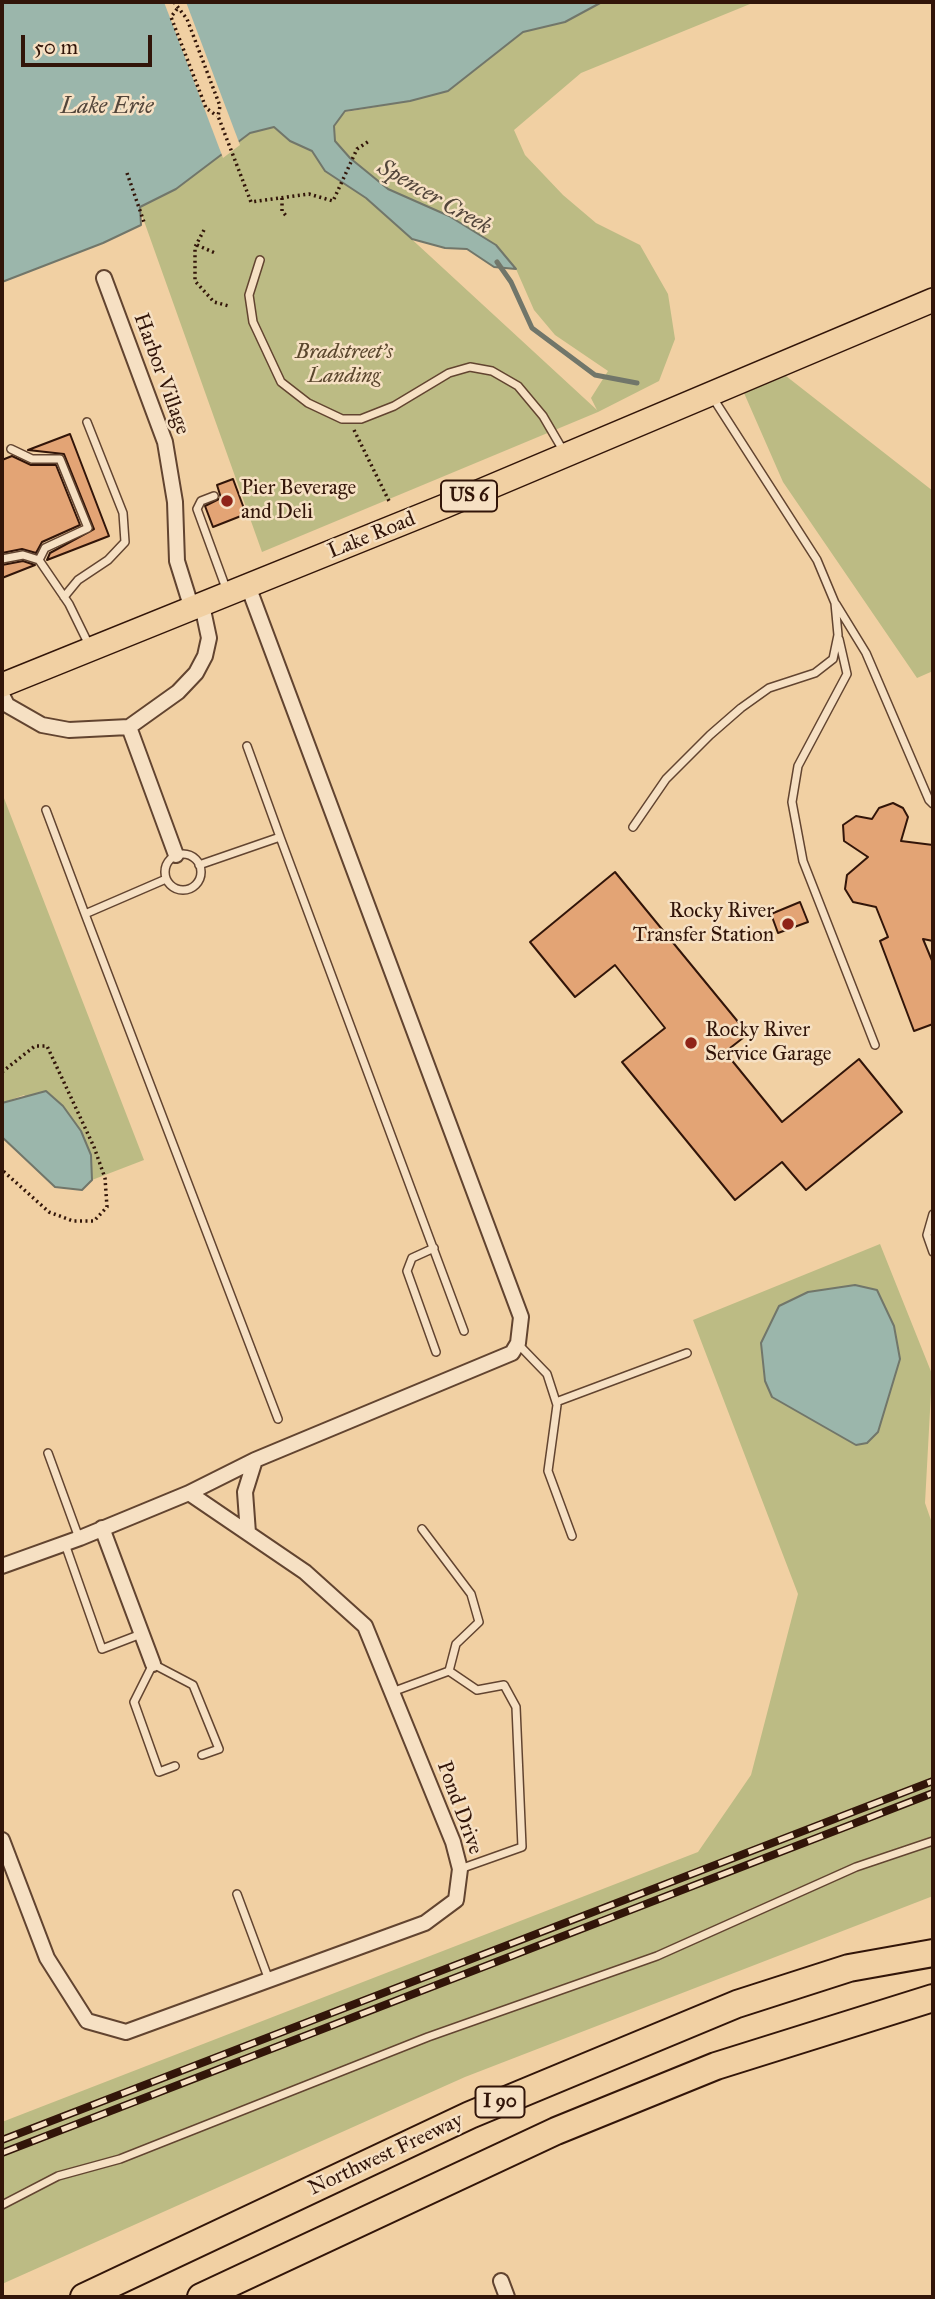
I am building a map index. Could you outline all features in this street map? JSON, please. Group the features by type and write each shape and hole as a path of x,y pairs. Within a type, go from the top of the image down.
{"highway":[{"name":"Northwest Freeway","path":"84,2297 470,2115 737,2004 849,1968 933,1953"},
{"name":"I 90","path":"201,2297 556,2131 716,2066 933,1998"}],"main road":[{"name":"Lake Road","path":"2,685 566,456 933,300"}],"street":[{"name":"Harbor Village","path":"104,278 166,442 175,502 177,561 209,638 205,656 195,673 178,692 129,727"},
{"path":"2,1566 65,1544 189,1493 255,1460 512,1353 518,1343 521,1317 238,590"},
{"path":"2,695 7,705 41,725 69,730 129,727 176,855"},
{"path":"248,1533 245,1492 255,1460"},
{"name":"Pond Drive","path":"2,1840 47,1958 88,2021 126,2032 425,1923 456,1900 460,1869 453,1842 365,1626 305,1572 189,1493"},
{"path":"102,1528 153,1664"},
{"path":"501,2281 508,2297"}],"lane":[{"path":"260,260 249,295 258,338 281,382 308,403 342,419 361,419 394,406 449,373 470,367 492,371 518,386 542,416 566,456"},
{"path":"710,394 817,560 835,603 866,653 933,804"},
{"path":"64,597 78,580 108,560 125,542 123,513 87,422"},
{"path":"11,449 32,459 60,460 88,528 45,548 39,560"},
{"path":"214,496 201,501 197,509 238,590"},
{"path":"2,559 23,555 39,560 64,597 90,648"},
{"path":"835,603 838,635 847,674 798,766 792,802 803,861 875,1045"},
{"path":"633,827 666,779 710,735 769,688 815,673 832,659 838,635"},
{"path":"247,746 464,1331"},
{"path":"46,810 278,1419"},
{"path":"199,864 280,837"},
{"path":"176,855 189,855 199,864 199,880 190,888 178,889 166,879 165,866 176,855"},
{"path":"85,914 166,879"},
{"path":"933,1214 927,1235 933,1252"},
{"path":"434,1248 412,1258 407,1271 436,1352"},
{"path":"518,1343 547,1374 556,1402 556,1432 550,1447 548,1471 572,1536"},
{"path":"556,1402 687,1353"},
{"path":"48,1453 80,1538"},
{"path":"422,1529 471,1594 479,1622 456,1644 449,1671"},
{"path":"65,1544 102,1649 142,1634"},
{"path":"175,1766 159,1772 134,1702 153,1664 193,1685 219,1749 202,1755"},
{"path":"392,1692 449,1671"},
{"path":"449,1671 477,1690 504,1685 516,1707 522,1847 460,1869"},
{"path":"2,2205 58,2176 120,2159 428,2037 657,1956 856,1867 933,1841"},
{"path":"237,1894 269,1980"}],"path":[{"path":"174,2 187,19 220,106 218,116 251,202 309,194 333,201 360,144 369,141"},
{"path":"177,9 171,17 206,108 218,116"},
{"path":"127,173 145,225"},
{"path":"282,198 282,211 287,217"},
{"path":"204,230 197,245 195,281 214,302 229,306"},
{"path":"197,245 215,253"},
{"path":"351,424 390,503"},
{"path":"2,1072 36,1046 47,1046 94,1147 105,1178 107,1207 94,1221 73,1222 49,1212 2,1170"}],"green space":[{"name":"Bradstreet's Landing","path":"602,2 755,2 581,73 514,130 525,155 563,195 596,223 640,245 668,294 675,339 659,381 598,412 262,552 139,207 176,189 250,133 300,120 410,101 448,91 523,32 565,22","holes":["371,175 388,189 496,245 516,269 534,310 555,335 608,371 591,398 597,410 367,198"]},
{"path":"786,376 933,491 933,671 917,678 783,482 744,393"},
{"path":"2,793 144,1160 92,1180 91,1155 24,1095 2,1103"},
{"path":"880,1244 932,1374 925,1503 933,1526 933,1896 465,2077 2,2284 2,2122 698,1852 751,1775 798,1594 693,1320"}],"water":[{"name":"Lake Erie","path":"2,2 602,2 565,22 523,32 448,91 410,101 345,111 334,126 335,141 350,158 388,189 449,216 496,245 516,269 494,267 467,249 445,248 412,239 366,198 325,171 312,151 290,141 274,127 250,133 176,189 140,207 141,225 103,243 2,282"},
{"path":"46,1091 63,1106 81,1131 91,1155 92,1180 82,1190 55,1187 2,1137 2,1103"},
{"path":"855,1285 877,1290 894,1326 900,1359 878,1432 867,1443 856,1445 772,1397 765,1381 761,1343 779,1306 808,1292"}],"pier":[{"path":"164,2 186,2 240,145 223,158"}],"building":[{"path":"70,434 109,536 47,560 50,553 94,529 64,454 28,450"},
{"path":"12,456 31,465 56,465 80,525 42,542 36,553 22,549 2,553 2,460"},
{"name":"Pier Beverage and Deli","path":"233,479 246,514 213,527 205,506 221,498 217,485"},
{"path":"23,561 35,565 2,578 2,565"},
{"path":"893,803 903,808 908,817 901,841 933,845 933,941 923,939 933,963 933,1024 914,1031 880,941 888,937 876,907 853,902 845,889 847,875 868,857 844,841 843,825 856,816 872,819 879,808"},
{"name":"Rocky River Service Garage","path":"615,872 748,1034 725,1052 782,1122 859,1059 902,1112 806,1190 782,1162 735,1200 622,1062 665,1028 615,965 575,997 530,942"},
{"name":"Rocky River Transfer Station","path":"800,902 808,922 778,933 771,914"}],"waterway":[{"name":"Spencer Creek","path":"497,262 511,282 532,328 595,375 637,383"}],"railway":[{"path":"2,2140 933,1781"},
{"path":"2,2153 933,1793"}],"place":[{"name":"Pier Beverage and Deli","path":"227,501"},
{"name":"Rocky River Transfer Station","path":"788,924"},
{"name":"Rocky River Service Garage","path":"691,1043"}]}
